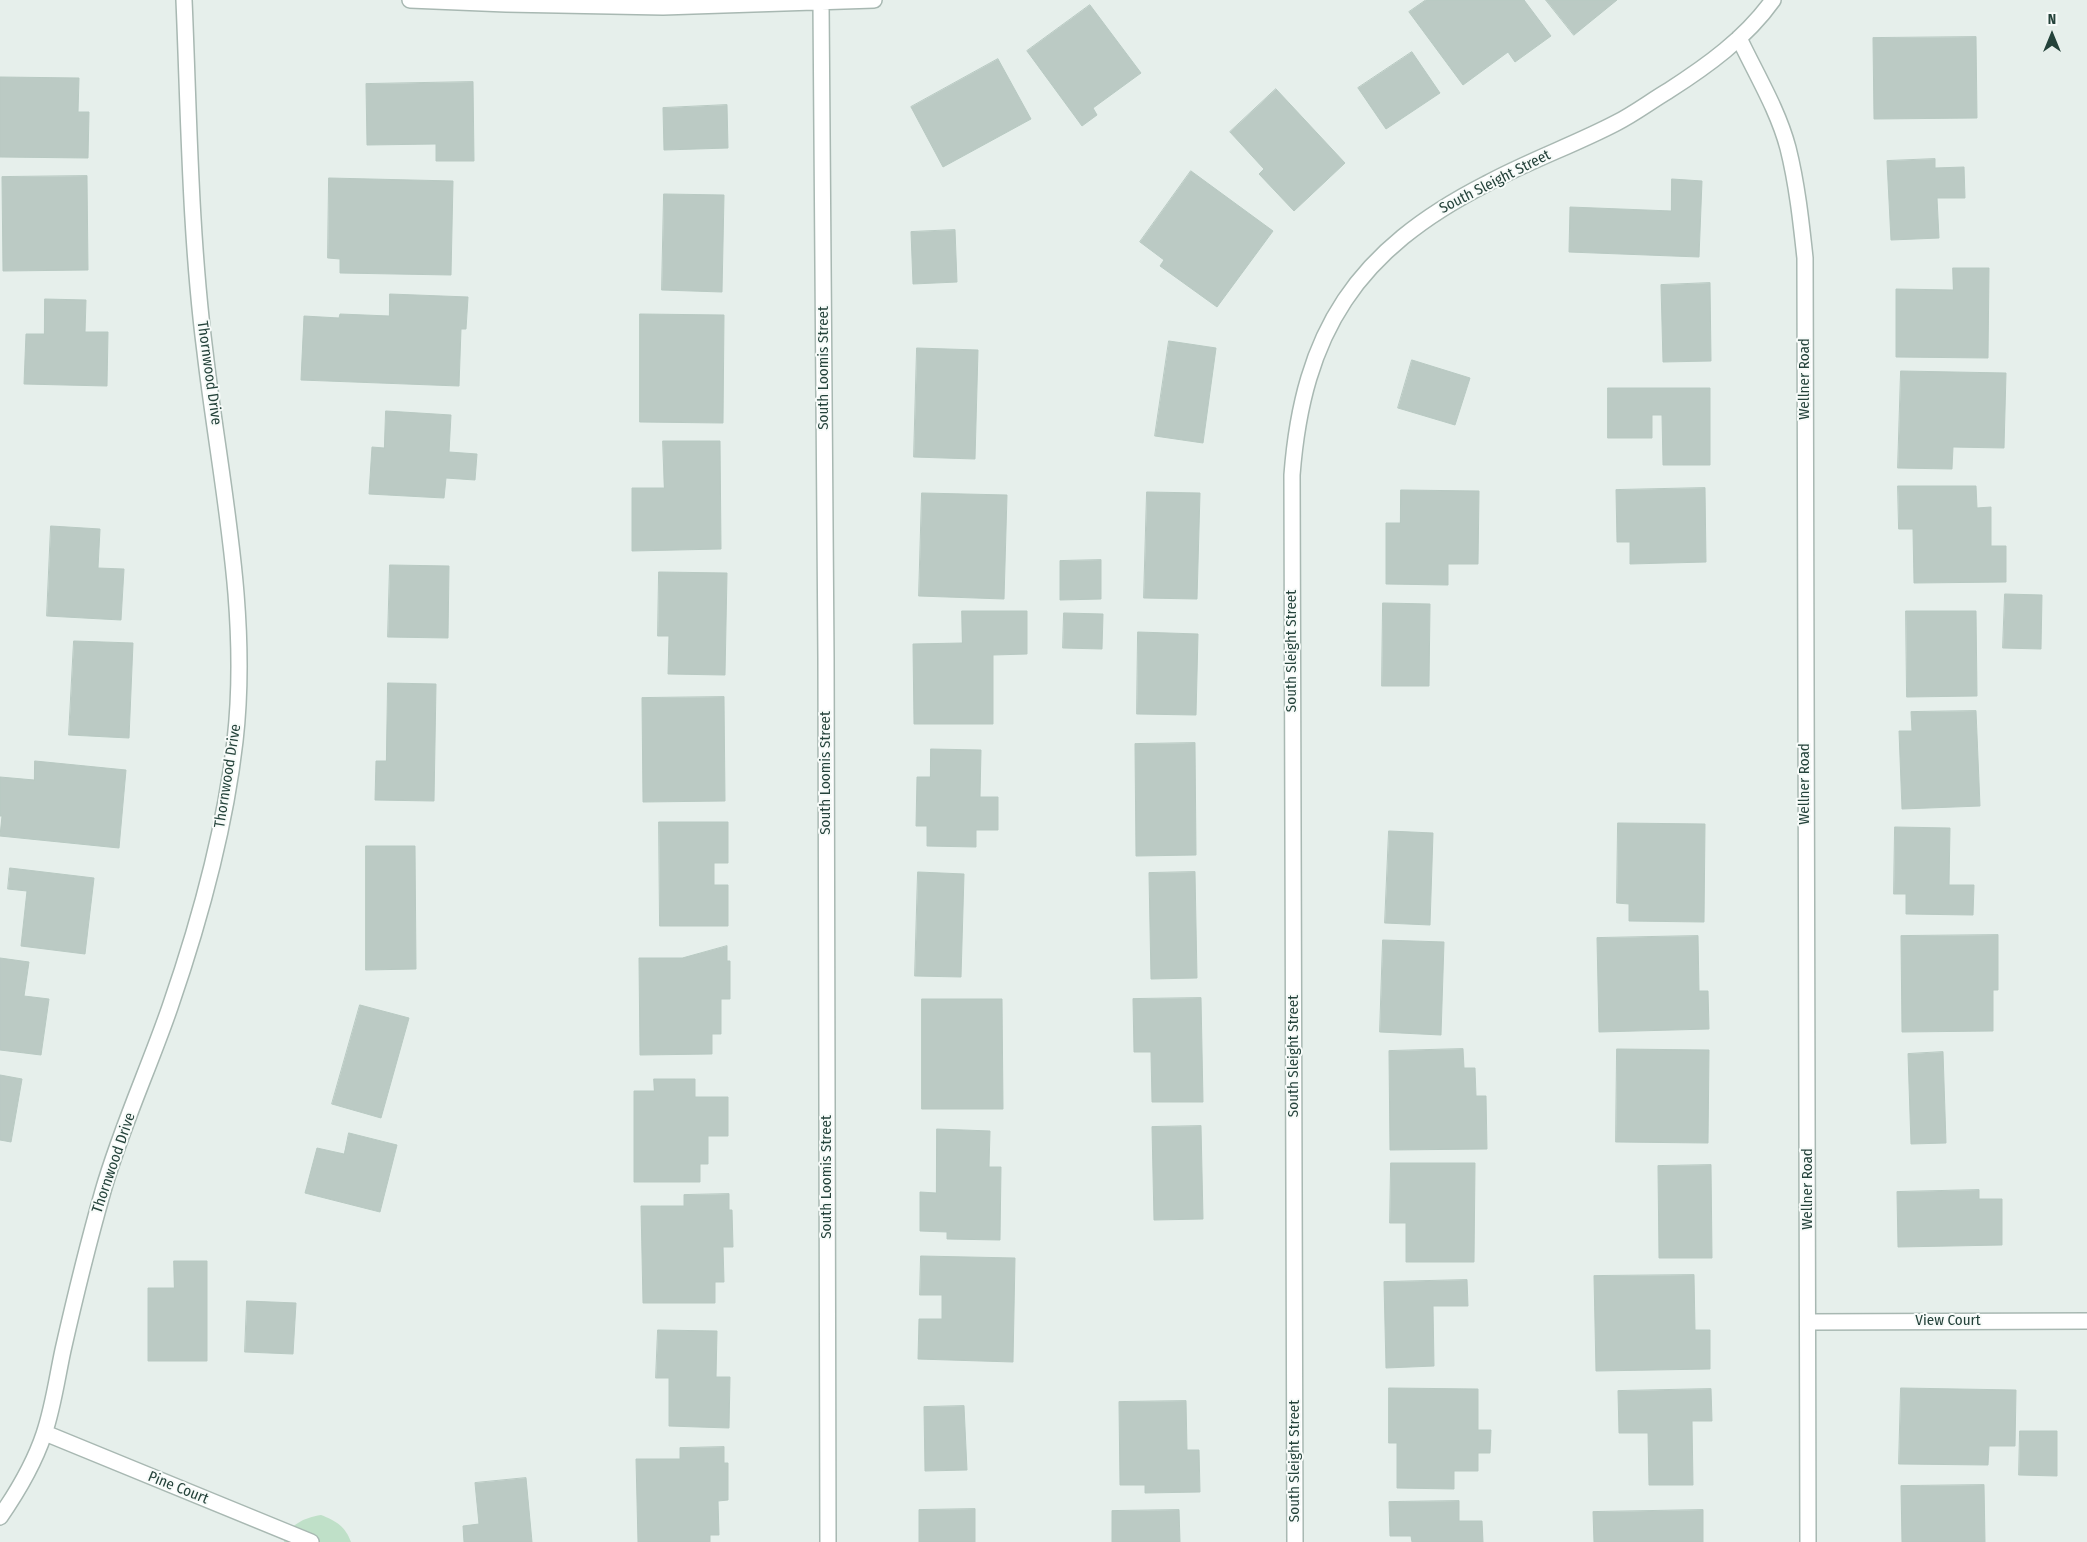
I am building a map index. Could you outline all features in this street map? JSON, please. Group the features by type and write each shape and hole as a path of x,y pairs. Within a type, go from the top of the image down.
{"street":[{"name":"Thornwood Drive","path":"0,1517 26,1476 45,1434 84,1257 108,1176 170,1008 195,931 224,810 235,741 239,685 238,632 228,510 205,354 194,250 184,0"},
{"path":"410,0 663,7 874,0"},
{"name":"South Sleight Street","path":"1295,1542 1292,475 1294,442 1304,390 1319,348 1338,310 1355,285 1390,246 1433,214 1486,184 1618,122 1702,69 1739,38 1773,0"},
{"name":"South Loomis Street","path":"821,3 826,648 828,1542"},
{"name":"Wellner Road","path":"1739,38 1779,122 1788,147 1799,203 1805,258 1809,1322 1808,1542"},
{"name":"View Court","path":"1809,1322 2087,1321"},
{"name":"Pine Court","path":"45,1434 311,1542"}],"green space":[{"path":"321,1515 339,1525 346,1532 351,1542 284,1542 293,1526 309,1518"}],"building":[{"path":"1426,0 1524,0 1551,36 1515,62 1508,52 1463,85 1409,12"},
{"path":"1546,0 1617,0 1574,35"},
{"path":"1090,5 1141,73 1093,108 1097,115 1082,126 1027,51"},
{"path":"1976,37 1977,118 1874,119 1873,38"},
{"path":"1412,52 1440,93 1386,129 1358,88"},
{"path":"998,59 1031,119 943,167 911,107"},
{"path":"0,77 79,78 78,112 89,112 88,158 0,157"},
{"path":"473,82 474,161 436,161 436,144 367,145 366,84"},
{"path":"1276,89 1345,163 1294,211 1259,174 1264,169 1230,132"},
{"path":"727,105 728,148 664,150 663,108"},
{"path":"1935,159 1935,168 1964,167 1965,198 1937,198 1939,238 1891,240 1887,161"},
{"path":"1191,171 1273,231 1217,307 1160,266 1164,260 1140,242"},
{"path":"87,176 88,270 3,271 2,177"},
{"path":"329,178 453,181 451,275 340,273 340,259 328,258"},
{"path":"1672,179 1702,181 1699,257 1569,252 1570,207 1671,211"},
{"path":"664,194 724,195 722,292 662,290"},
{"path":"955,230 957,282 913,284 911,232"},
{"path":"1953,268 1989,268 1988,358 1896,357 1896,289 1953,290"},
{"path":"1710,283 1711,361 1663,362 1661,285"},
{"path":"390,294 468,297 466,329 461,329 459,386 301,380 304,316 339,318 340,314 389,316"},
{"path":"45,299 86,300 85,332 108,332 107,386 24,384 26,334 44,334"},
{"path":"640,314 724,315 723,423 640,422"},
{"path":"1169,341 1216,348 1203,443 1155,436"},
{"path":"917,348 978,350 975,459 914,457"},
{"path":"1412,360 1470,378 1455,425 1398,408"},
{"path":"1901,371 2006,373 2004,448 1953,447 1952,469 1898,468"},
{"path":"1608,388 1710,388 1710,465 1663,465 1662,415 1652,415 1652,438 1608,438"},
{"path":"386,411 451,415 449,452 477,454 475,480 446,478 444,498 369,494 372,447 384,448"},
{"path":"663,441 720,441 721,549 632,551 632,488 664,488"},
{"path":"1898,486 1976,486 1977,508 1991,507 1991,546 2006,546 2006,582 1914,583 1913,529 1899,529"},
{"path":"1705,488 1706,562 1630,564 1630,542 1617,542 1616,490"},
{"path":"1401,490 1479,491 1478,564 1448,564 1448,585 1386,584 1386,523 1400,523"},
{"path":"1147,492 1200,493 1197,599 1144,598"},
{"path":"922,493 1007,495 1004,599 919,596"},
{"path":"51,526 100,529 98,568 124,569 121,620 47,616"},
{"path":"1101,560 1101,599 1060,600 1060,561"},
{"path":"390,565 449,566 448,638 388,637"},
{"path":"659,572 727,573 725,675 668,674 669,636 658,636"},
{"path":"2005,594 2042,595 2041,649 2003,648"},
{"path":"1383,603 1430,604 1429,686 1382,686"},
{"path":"962,611 1027,611 1027,654 993,655 993,724 914,724 913,644 962,643"},
{"path":"1906,611 1976,611 1977,696 1907,697"},
{"path":"1064,613 1103,614 1102,649 1063,648"},
{"path":"1138,632 1198,634 1196,715 1137,714"},
{"path":"74,641 133,643 129,738 69,735"},
{"path":"388,683 436,684 434,801 375,800 376,761 386,761"},
{"path":"724,697 725,801 643,802 642,698"},
{"path":"1976,711 1980,806 1902,809 1899,731 1912,731 1911,712"},
{"path":"1195,743 1196,855 1136,856 1135,744"},
{"path":"931,749 981,750 980,797 998,797 998,830 976,830 976,847 927,846 927,826 916,826 917,777 930,777"},
{"path":"35,761 126,770 119,848 0,836 2,816 0,816 0,777 34,780"},
{"path":"659,822 728,822 728,863 714,863 714,885 728,885 728,926 660,926"},
{"path":"1618,823 1705,824 1704,922 1629,921 1629,904 1617,903"},
{"path":"1895,827 1950,828 1949,885 1974,885 1973,915 1906,914 1906,894 1894,894"},
{"path":"1389,831 1433,833 1430,925 1385,923"},
{"path":"366,846 415,846 416,969 366,970"},
{"path":"10,868 94,878 85,954 21,946 27,891 8,889"},
{"path":"918,872 964,874 961,977 915,976"},
{"path":"1195,872 1197,978 1151,979 1149,873"},
{"path":"1998,935 1998,990 1993,990 1993,1031 1902,1032 1901,936"},
{"path":"1698,936 1699,991 1708,991 1709,1029 1599,1032 1597,938"},
{"path":"1383,940 1444,942 1441,1035 1380,1032"},
{"path":"727,946 727,961 730,961 730,999 721,999 721,1034 712,1034 712,1054 640,1055 639,958 682,958"},
{"path":"0,958 29,962 24,996 49,999 41,1055 0,1050"},
{"path":"1201,998 1203,1102 1152,1102 1151,1052 1134,1052 1133,999"},
{"path":"922,999 1002,999 1003,1109 922,1109"},
{"path":"360,1005 409,1018 381,1118 332,1104"},
{"path":"1463,1049 1464,1068 1475,1068 1476,1096 1486,1096 1487,1149 1390,1150 1389,1051"},
{"path":"1617,1049 1709,1050 1708,1143 1616,1142"},
{"path":"1943,1052 1946,1143 1911,1144 1908,1054"},
{"path":"0,1075 22,1079 11,1142 0,1140"},
{"path":"654,1079 695,1079 695,1097 728,1097 728,1136 708,1136 708,1164 700,1164 700,1182 634,1182 634,1091 654,1091"},
{"path":"1201,1126 1203,1219 1154,1220 1152,1127"},
{"path":"937,1129 990,1131 989,1167 1001,1167 1000,1240 947,1239 947,1232 920,1231 920,1192 936,1193"},
{"path":"349,1133 397,1145 380,1212 305,1193 317,1148 344,1154"},
{"path":"1391,1163 1475,1163 1474,1262 1406,1262 1406,1223 1390,1223"},
{"path":"1711,1165 1712,1258 1659,1258 1658,1166"},
{"path":"1979,1190 1979,1199 2002,1199 2002,1245 1898,1247 1897,1192"},
{"path":"729,1194 729,1210 732,1210 733,1247 723,1247 724,1282 715,1282 715,1303 643,1303 641,1206 684,1206 684,1195"},
{"path":"921,1256 1015,1258 1013,1362 918,1359 919,1319 942,1319 942,1295 920,1295"},
{"path":"174,1261 207,1261 207,1361 148,1361 148,1288 174,1288"},
{"path":"1694,1275 1695,1330 1710,1330 1710,1369 1596,1371 1594,1276"},
{"path":"1467,1280 1468,1306 1433,1306 1434,1366 1386,1368 1384,1282"},
{"path":"247,1301 296,1303 293,1354 245,1352"},
{"path":"658,1330 717,1331 716,1377 730,1377 729,1428 669,1426 669,1378 656,1378"},
{"path":"1389,1388 1478,1389 1478,1430 1491,1430 1490,1453 1478,1453 1478,1471 1454,1471 1454,1489 1397,1488 1397,1443 1389,1443"},
{"path":"1901,1388 2016,1390 2015,1446 1989,1446 1988,1465 1899,1464"},
{"path":"1711,1389 1712,1421 1692,1421 1693,1485 1649,1485 1648,1433 1619,1433 1618,1391"},
{"path":"1186,1401 1187,1450 1199,1450 1200,1492 1145,1493 1145,1485 1120,1485 1119,1402"},
{"path":"964,1406 967,1470 925,1471 924,1407"},
{"path":"2020,1431 2057,1431 2057,1476 2019,1475"},
{"path":"724,1447 724,1463 728,1463 728,1500 718,1501 719,1535 710,1535 710,1542 638,1542 636,1459 680,1459 680,1448"},
{"path":"526,1478 532,1542 464,1542 463,1526 479,1524 475,1483"},
{"path":"1984,1485 1985,1542 1902,1542 1901,1486"},
{"path":"1459,1501 1459,1521 1482,1521 1483,1542 1412,1542 1411,1536 1390,1536 1389,1502"},
{"path":"975,1509 975,1542 919,1542 919,1510"},
{"path":"1179,1510 1180,1542 1112,1542 1112,1511"},
{"path":"1703,1510 1703,1542 1594,1542 1593,1512"}]}
